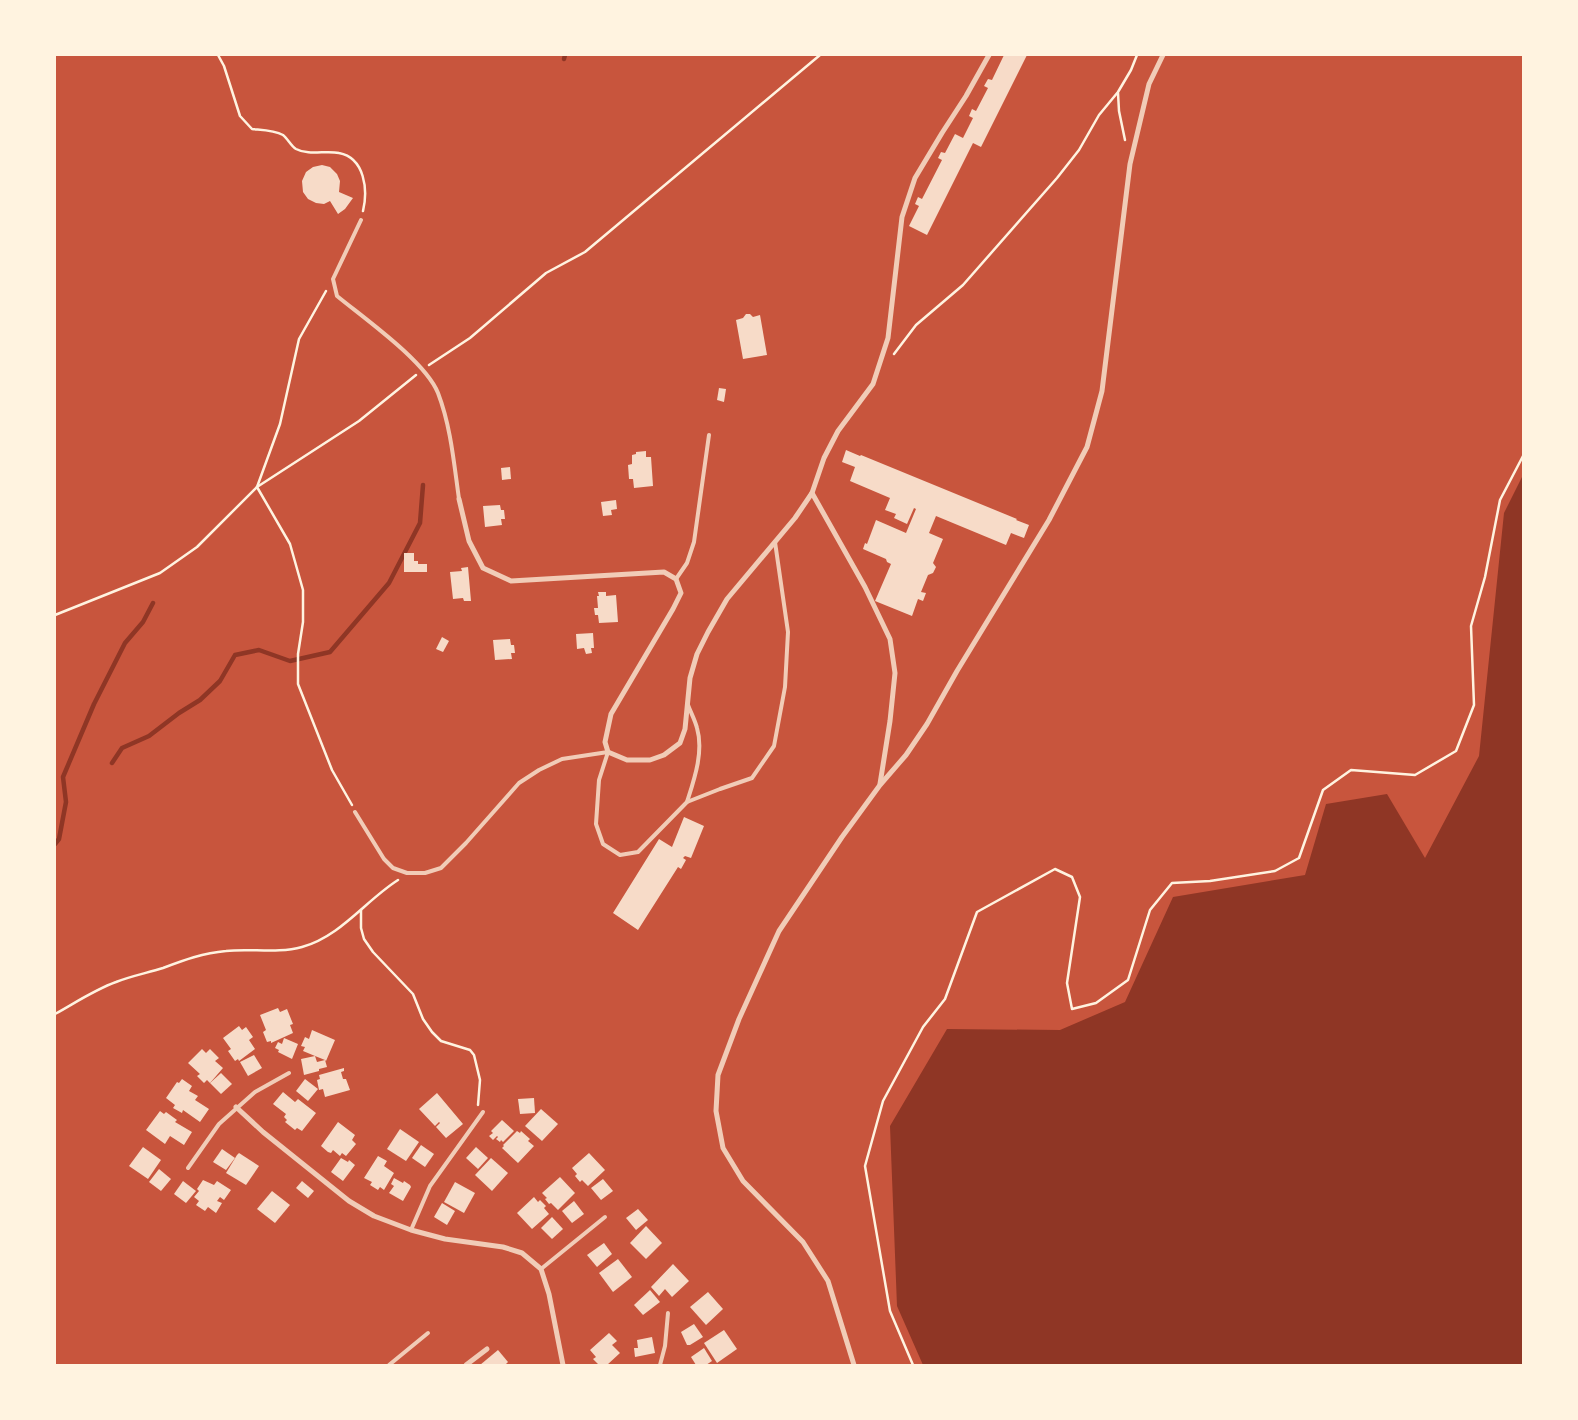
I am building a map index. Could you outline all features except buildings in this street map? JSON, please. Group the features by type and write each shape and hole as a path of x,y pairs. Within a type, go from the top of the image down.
{"street":[{"path":"459,499 469,541 483,568 511,581 664,572 676,579 680,593 673,609 611,714 605,742 608,752 627,760 650,760 664,755 680,743 685,729 690,678 697,654 708,632 727,599 795,518 812,493 824,458 838,431 873,384 888,338 902,216 915,178 989,55"},
{"path":"854,1365 828,1281 803,1242 743,1181 724,1148 716,1111 718,1075 739,1019 779,931 842,837 927,724 956,671 1049,520 1087,447 1102,391 1130,164 1149,84 1163,55"},
{"path":"812,493 865,587 890,639 895,673 880,785"},
{"path":"236,1107 263,1132 349,1201 374,1216 411,1230 445,1239 503,1247 522,1254 541,1269 549,1294 563,1365"},
{"path":"466,1365 487,1349"}],"lane":[{"path":"361,220 333,279 336,296 423,369 438,392 450,433 459,499"},
{"path":"676,579 687,563 694,542 709,435"},
{"path":"355,812 384,859 392,868 407,873 425,873 441,868 466,843 519,783 539,770 562,759 608,752 599,780 596,824 602,844 620,855 638,852 687,802 720,788 752,778 774,746 785,686 788,632 775,542"},
{"path":"687,802 695,776 698,751 698,730 688,704"},
{"path":"188,1168 219,1124 236,1107 255,1092 289,1073"},
{"path":"411,1230 430,1186 483,1112"},
{"path":"541,1269 605,1218"},
{"path":"660,1365 666,1346 668,1313"},
{"path":"389,1365 428,1333"}],"path":[{"path":"218,55 224,66 240,116 252,129 283,135 296,149 310,152 340,153 356,162 365,180 366,200 361,220"},
{"path":"55,615 160,573 198,548 257,487 359,421 423,369 470,338 546,273 585,252 820,55"},
{"path":"894,354 916,325 963,285 1057,178 1079,150 1099,115 1118,92 1137,55"},
{"path":"1118,92 1119,111 1130,164"},
{"path":"257,487 280,424 299,339 333,279"},
{"path":"913,1365 890,1311 865,1166 883,1101 923,1027 945,999 977,912 1054,869 1072,877 1080,897 1067,983 1072,1009 1096,1003 1128,980 1150,910 1172,883 1210,881 1275,871 1299,858 1323,790 1351,770 1415,775 1456,751 1474,704 1471,626 1485,577 1500,500 1523,456"},
{"path":"257,487 290,544 302,590 303,622 298,654 298,684 332,770 355,812"},
{"path":"55,1014 95,991 116,982 198,955 227,951 300,948 317,942 339,928 385,888 407,873"},
{"path":"361,910 361,928 364,939 373,952 413,994 423,1019 432,1032 441,1040 470,1050 474,1055 480,1080 477,1120"}],"shaded area":[{"path":"1523,475 1523,1365 923,1365 897,1306 890,1126 947,1029 1060,1030 1125,1002 1173,897 1305,875 1326,804 1387,794 1425,858 1479,756 1504,513"}],"waterway":[{"path":"564,59 565,55"},
{"path":"112,763 122,748 149,736 200,700 220,681 235,655 259,650 290,661 330,652 389,583 420,523 423,485"},
{"path":"55,844 59,839 66,802 63,777 94,704 125,643 143,622 153,603"}]}
